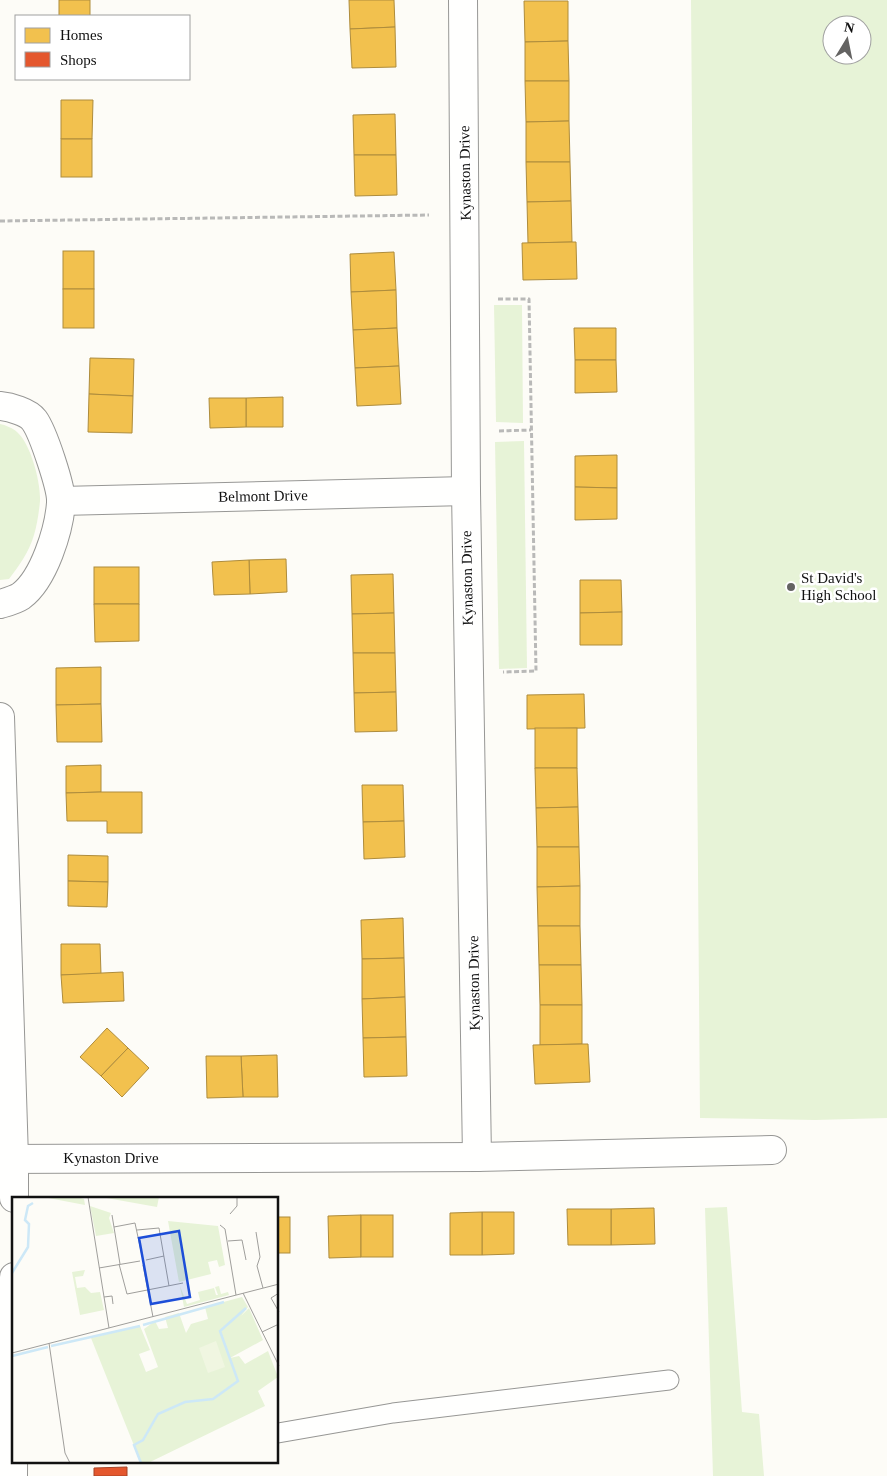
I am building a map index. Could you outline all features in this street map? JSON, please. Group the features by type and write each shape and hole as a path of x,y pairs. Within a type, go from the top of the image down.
{"street":[{"name":"Kynaston Drive","path":"463,0 466,491 478,1157"},
{"path":"0,406 13,408 34,419 49,454 61,501 56,532 44,564 34,582 21,596 0,604"},
{"name":"Belmont Drive","path":"61,501 466,491"},
{"path":"0,717 7,1159 14,1197"},
{"name":"Kynaston Drive","path":"7,1159 478,1157 772,1150"},
{"path":"10,1464 12,1370"}],"lane":[{"path":"279,1432 393,1413 669,1380"}],"path":[{"path":"0,221 465,214"},
{"path":"465,300 529,298 536,671 469,672"}],"green space":[{"name":"St David's High School","path":"691,0 887,0 887,1118 815,1120 700,1118"},
{"path":"494,305 522,305 523,423 496,422"},
{"path":"0,424 15,431 27,445 37,474 40,501 35,531 27,553 9,579 0,580"},
{"path":"524,441 527,668 499,669 495,442"},
{"path":"727,1207 742,1412 759,1414 764,1476 713,1476 705,1208"}],"building: Homes":[{"path":"59,0 90,0 90,15 59,15"},
{"path":"349,0 394,0 395,27 350,29"},
{"path":"524,1 568,1 568,41 525,42"},
{"path":"395,27 396,67 352,68 350,29"},
{"path":"568,41 569,81 525,81 525,42"},
{"path":"525,81 569,81 569,121 526,122"},
{"path":"61,100 93,100 92,139 61,139"},
{"path":"395,114 396,155 354,155 353,115"},
{"path":"569,121 570,162 526,162 526,122"},
{"path":"61,139 92,139 92,177 61,177"},
{"path":"354,155 396,155 397,195 355,196"},
{"path":"526,162 570,162 571,201 527,202"},
{"path":"571,201 572,242 528,243 527,202"},
{"path":"576,242 577,279 523,280 522,243"},
{"path":"63,251 94,251 94,289 63,289"},
{"path":"394,252 396,290 351,292 350,254"},
{"path":"63,289 94,289 94,328 63,328"},
{"path":"396,290 397,328 353,330 351,292"},
{"path":"397,328 399,366 355,368 353,330"},
{"path":"574,328 616,328 616,360 575,360"},
{"path":"90,358 134,359 133,396 89,394"},
{"path":"575,360 616,360 617,392 575,393"},
{"path":"399,366 401,404 357,406 355,368"},
{"path":"89,394 133,396 132,433 88,432"},
{"path":"283,397 283,427 246,427 246,398"},
{"path":"209,398 246,398 246,427 210,428"},
{"path":"617,455 617,488 575,487 575,456"},
{"path":"575,487 617,488 617,519 575,520"},
{"path":"286,559 287,592 250,594 249,560"},
{"path":"249,560 250,594 214,595 212,562"},
{"path":"94,567 139,567 139,604 94,604"},
{"path":"393,574 394,613 352,614 351,575"},
{"path":"580,580 621,580 622,612 580,613"},
{"path":"94,604 139,604 139,641 95,642"},
{"path":"622,612 622,645 580,645 580,613"},
{"path":"394,613 395,653 353,653 352,614"},
{"path":"353,653 395,653 396,692 354,693"},
{"path":"101,667 101,704 56,705 56,668"},
{"path":"396,692 397,731 355,732 354,693"},
{"path":"584,694 585,728 527,729 527,695"},
{"path":"101,704 102,742 57,742 56,705"},
{"path":"535,728 577,728 577,768 535,768"},
{"path":"101,765 101,792 66,793 66,766"},
{"path":"535,768 577,768 578,807 536,808"},
{"path":"362,785 403,785 404,821 363,822"},
{"path":"142,792 142,833 107,833 107,821 67,821 66,793"},
{"path":"578,807 579,847 537,847 536,808"},
{"path":"404,821 405,857 364,859 363,822"},
{"path":"537,847 579,847 580,886 537,887"},
{"path":"68,855 108,856 108,882 68,881"},
{"path":"68,881 108,882 107,907 68,906"},
{"path":"580,886 580,926 538,926 537,887"},
{"path":"403,918 404,958 362,959 361,920"},
{"path":"538,926 580,926 581,965 539,965"},
{"path":"61,944 100,944 101,974 61,975"},
{"path":"404,958 405,997 362,999 362,959"},
{"path":"539,965 581,965 582,1005 540,1005"},
{"path":"123,972 124,1001 63,1003 61,975"},
{"path":"405,997 406,1037 363,1038 362,999"},
{"path":"540,1005 582,1005 582,1044 540,1045"},
{"path":"107,1028 128,1048 101,1076 80,1057"},
{"path":"406,1037 407,1076 364,1077 363,1038"},
{"path":"588,1044 590,1082 535,1084 533,1045"},
{"path":"128,1048 149,1068 122,1097 101,1076"},
{"path":"277,1055 278,1097 243,1097 241,1056"},
{"path":"206,1056 241,1056 243,1097 207,1098"},
{"path":"654,1208 655,1244 611,1245 611,1209"},
{"path":"567,1209 611,1209 611,1245 568,1245"},
{"path":"482,1212 514,1212 514,1254 482,1255"},
{"path":"482,1212 482,1255 450,1255 450,1213"},
{"path":"361,1215 361,1257 329,1258 328,1216"},
{"path":"361,1215 393,1215 393,1257 361,1257"},
{"path":"279,1217 290,1217 290,1253 279,1253"}],"building: Shops":[{"path":"127,1467 127,1476 94,1476 94,1468"}],"place":[{"name":"St David's High School","path":"791,587"}]}
